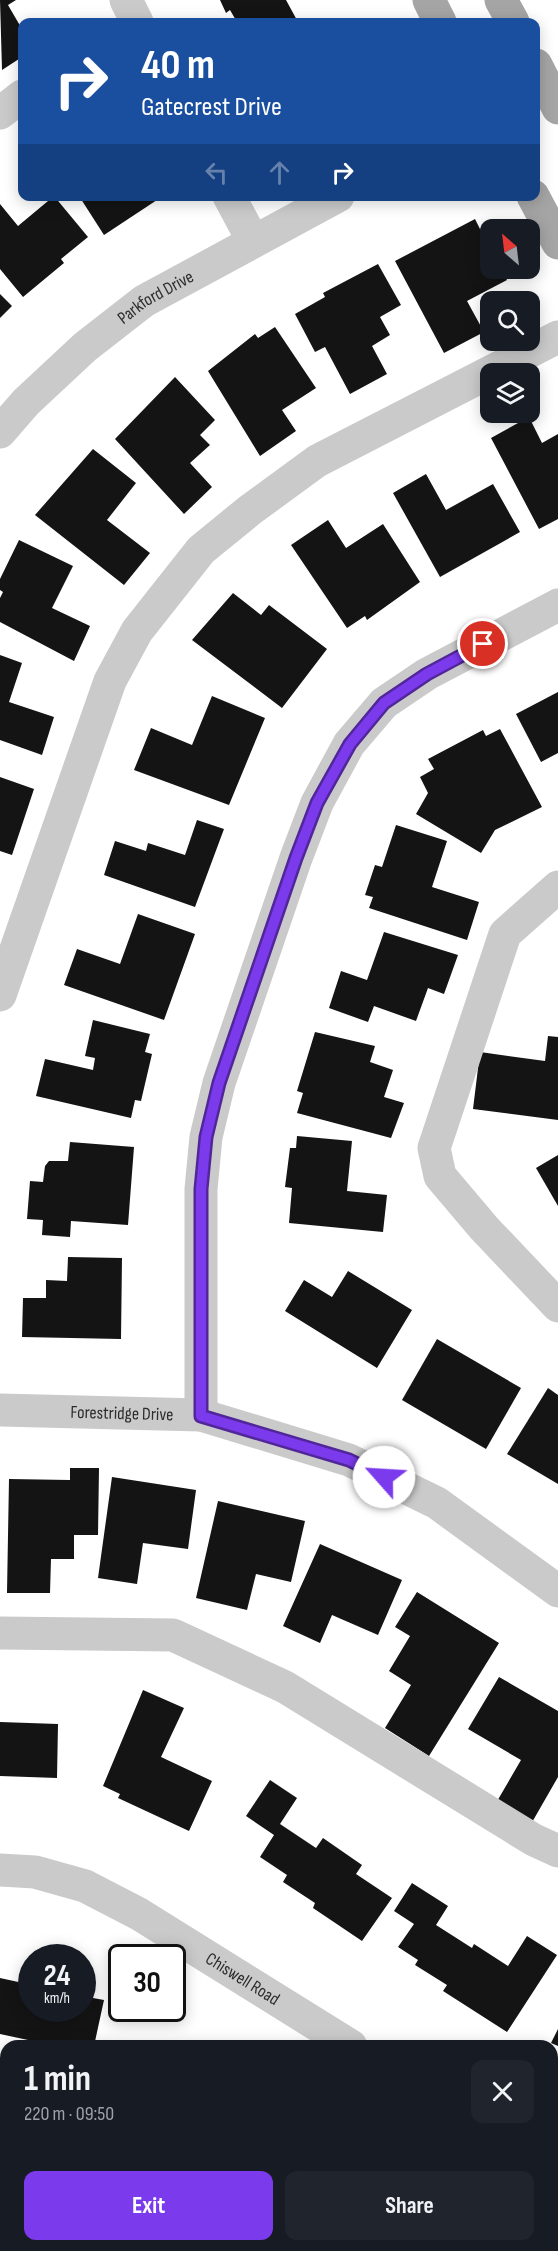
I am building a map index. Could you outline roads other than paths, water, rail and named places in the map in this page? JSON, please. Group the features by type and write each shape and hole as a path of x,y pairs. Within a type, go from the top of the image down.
{"main road":[{"path":"429,0 438,18"},
{"path":"501,0 511,18"},
{"path":"536,201 558,243"}],"street":[{"path":"126,0 135,18"},
{"path":"0,113 18,99"},
{"path":"232,201 253,241"},
{"name":"Parkford Drive","path":"0,432 26,402 85,347 144,301 329,201"},
{"path":"0,995 110,681 137,631 201,550 250,510 317,461 558,337"},
{"path":"201,1416 201,1189 206,1137 219,1083 317,803 350,744 384,703 427,674 558,604"},
{"path":"558,887 505,934 434,1148 440,1176 484,1228 558,1306"},
{"name":"Forestridge Drive","path":"0,1410 201,1416 349,1460 437,1503 558,1591"},
{"path":"0,1633 173,1635 285,1687 534,1840 558,1851"},
{"name":"Chiswell Road","path":"0,1870 35,1872 85,1886 138,1914 341,2040"}]}
